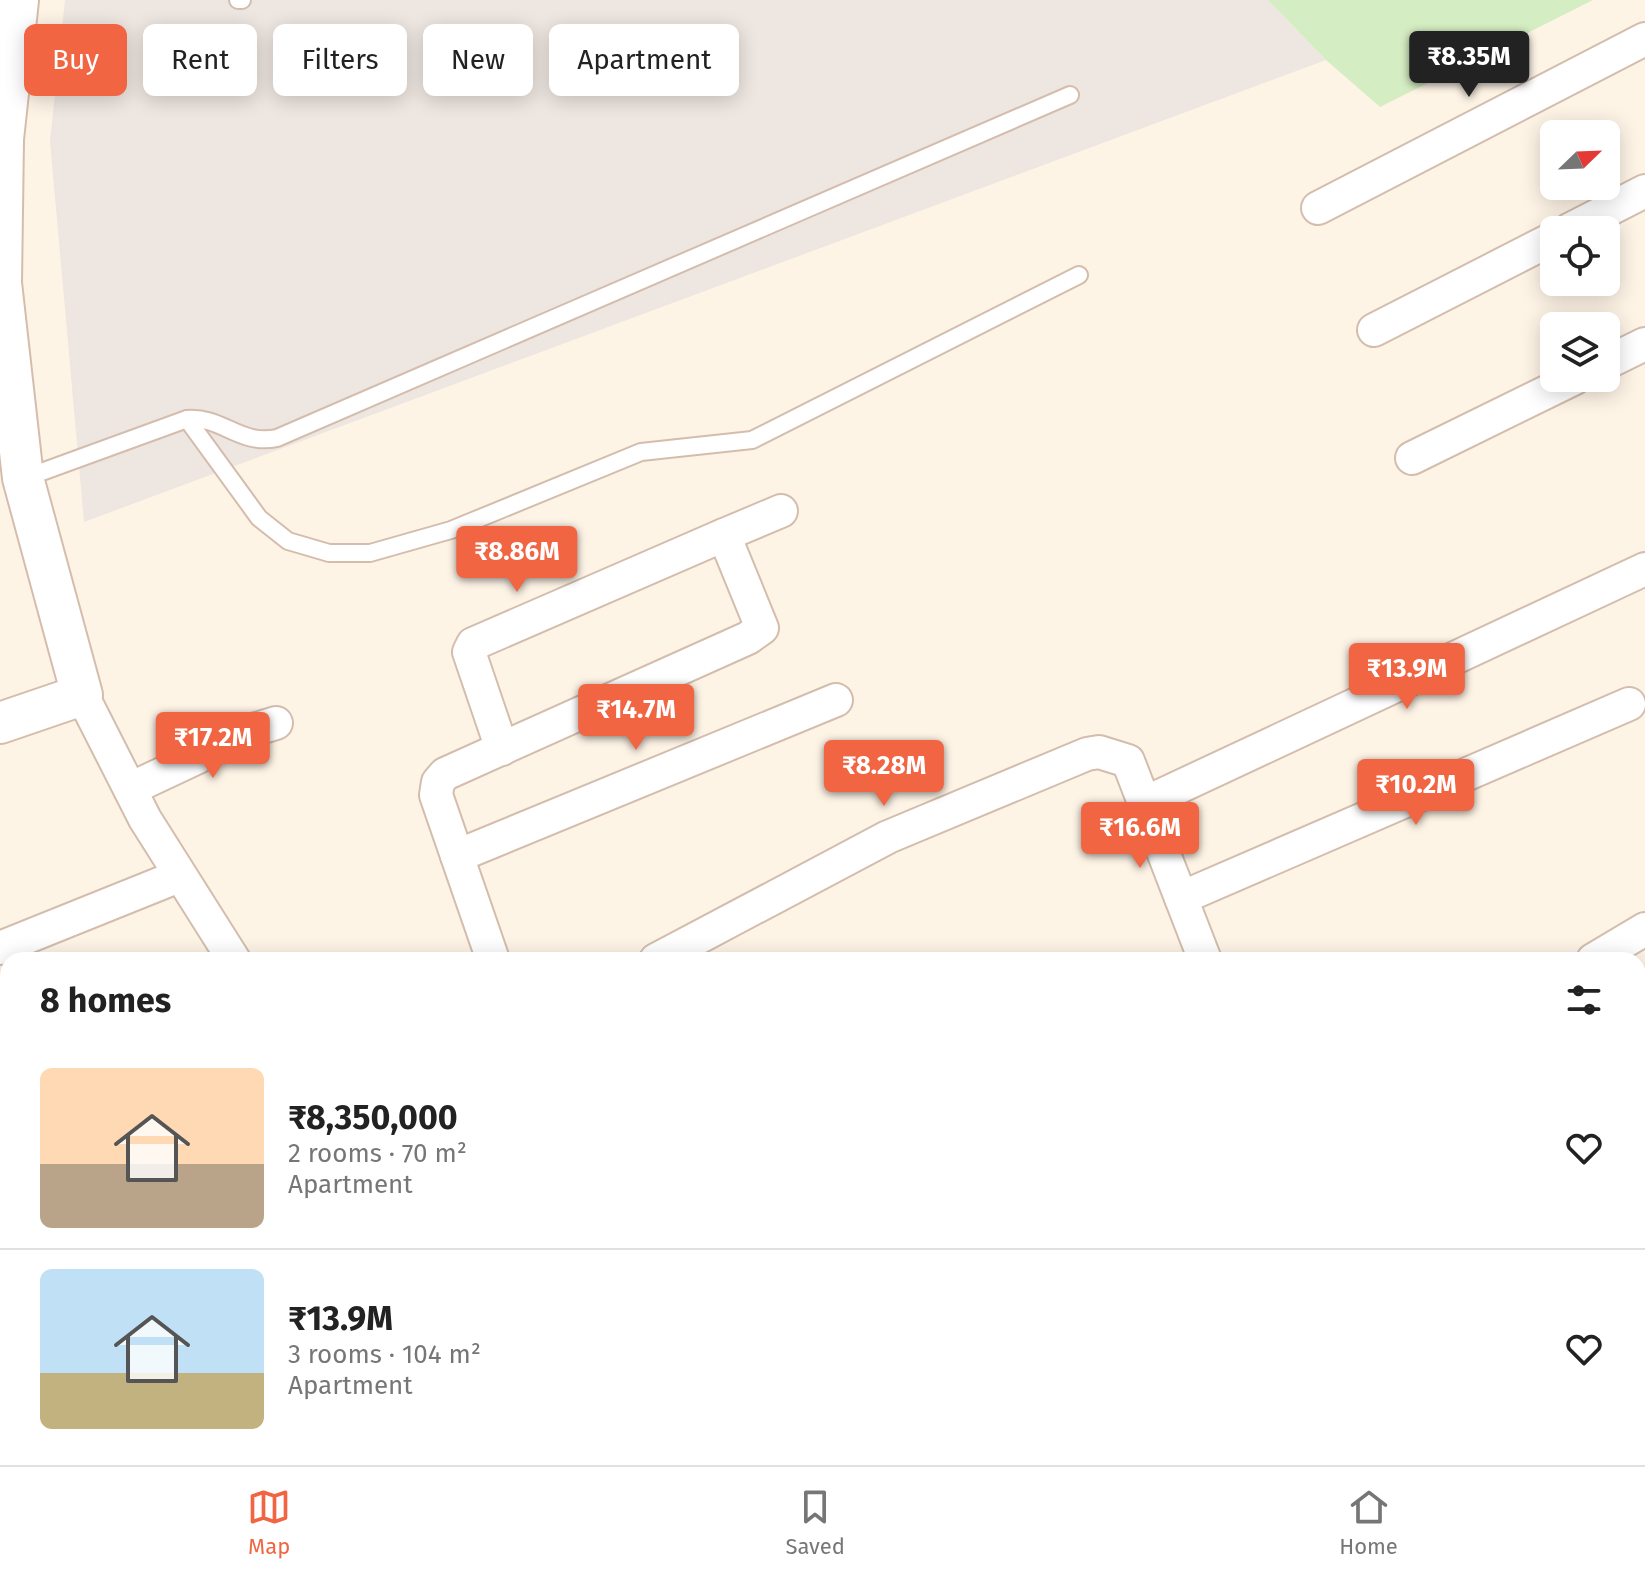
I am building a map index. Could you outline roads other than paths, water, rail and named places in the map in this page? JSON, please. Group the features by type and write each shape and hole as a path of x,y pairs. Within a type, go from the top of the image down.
{"street":[{"path":"18,0 1,139 1,283 8,417 82,695 179,876 229,952"},
{"path":"1318,208 1645,39"},
{"path":"1596,216 1645,191"},
{"path":"1374,330 1540,245"},
{"path":"1620,356 1645,344"},
{"path":"1412,458 1546,392"},
{"path":"502,749 469,652 473,644 781,511"},
{"path":"490,952 436,795 438,782 445,774 748,638 762,628 724,535"},
{"path":"1145,803 1645,569"},
{"path":"0,723 82,695"},
{"path":"457,856 836,700"},
{"path":"1181,898 1629,704"},
{"path":"130,789 198,757 224,739 276,723"},
{"path":"674,952 888,837 1087,754 1099,752 1128,761 1181,898 1197,952"},
{"path":"0,948 37,948 179,876"},
{"path":"1606,952 1645,929"}],"lane":[{"path":"23,478 187,419 210,421 261,442 277,438 1070,95"},
{"path":"187,419 259,518 288,541 329,553 370,553 451,530 641,452 752,440 1079,275"}]}
